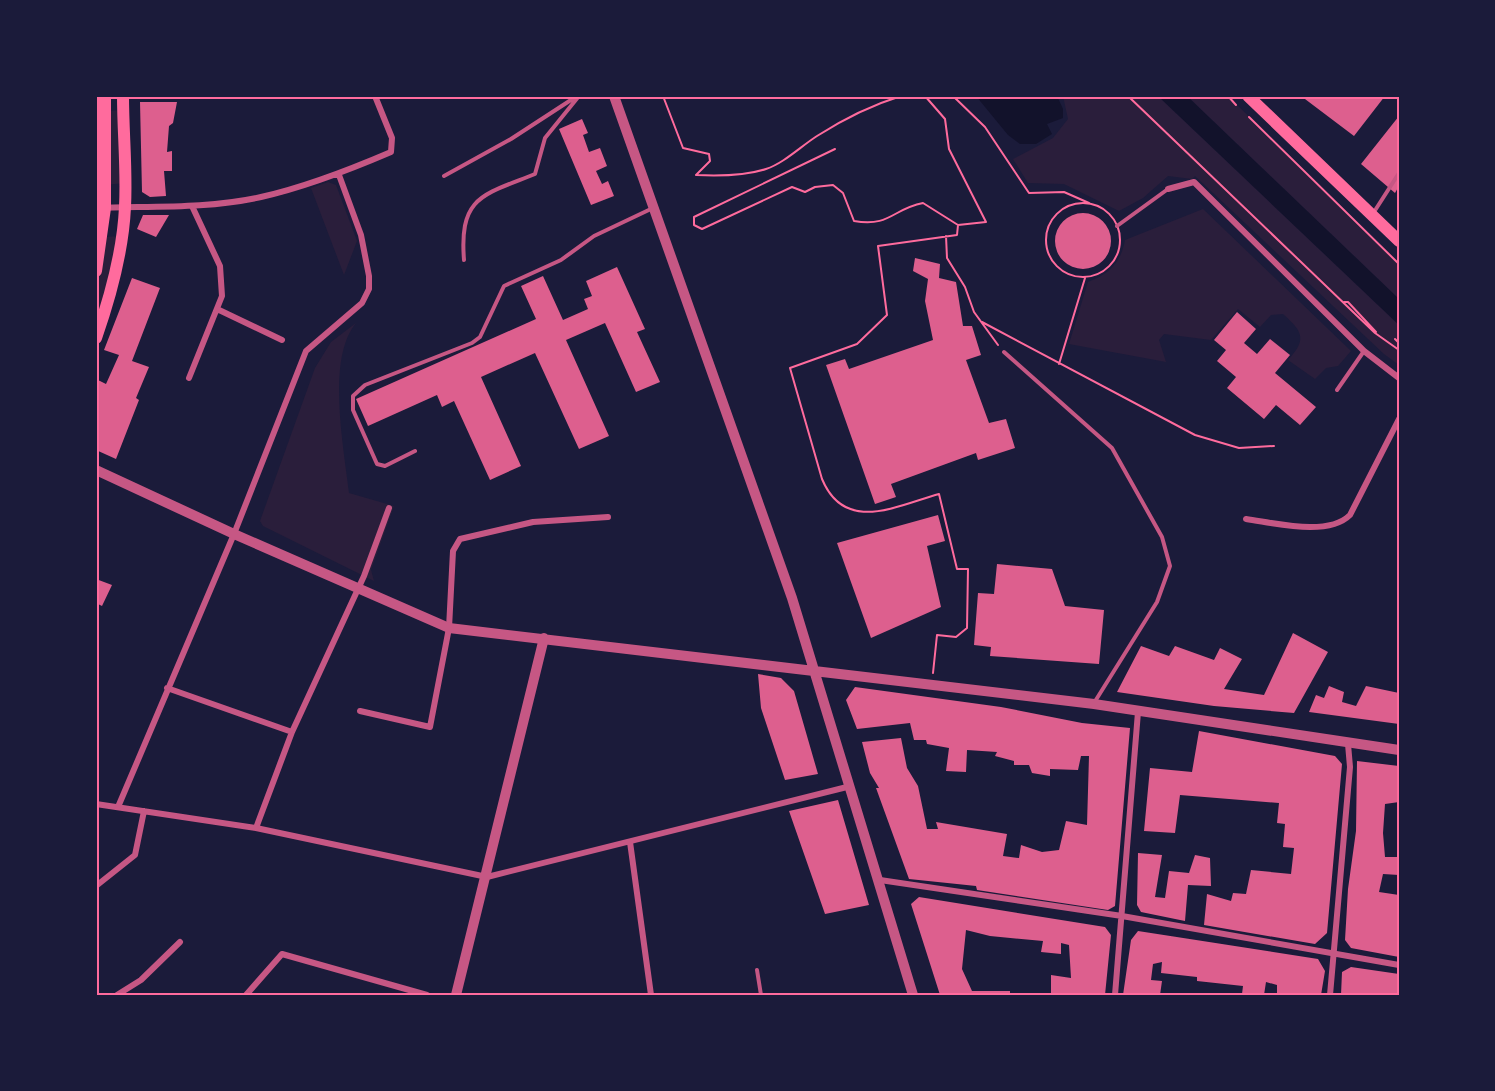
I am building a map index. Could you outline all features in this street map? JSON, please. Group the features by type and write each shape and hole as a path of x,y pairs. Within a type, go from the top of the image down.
{"main road":[{"path":"96,271 105,96"},
{"path":"96,338 116,274 125,207 123,96"},
{"path":"1248,96 1399,241"}],"street":[{"path":"100,208 192,206 260,198 339,175 391,152 392,138 375,96"},
{"path":"614,96 814,669 914,995"},
{"path":"117,807 234,534 306,351 362,303 369,289 369,276 361,235 339,175"},
{"path":"1168,189 1194,182 1364,351 1399,378"},
{"path":"189,378 222,296 220,266 192,206"},
{"path":"217,309 282,340"},
{"path":"1246,519 1327,527 1342,523 1350,515 1399,419"},
{"path":"96,470 234,534 449,628 814,669 1094,704 1399,750"},
{"path":"256,828 292,732 359,588 389,508"},
{"path":"360,711 430,727 449,628 453,551 460,539 533,522 608,517"},
{"path":"456,995 487,877 544,638"},
{"path":"167,688 292,732"},
{"path":"1115,995 1138,711"},
{"path":"1330,995 1350,767 1348,744"},
{"path":"96,804 256,828 487,877 851,786"},
{"path":"96,886 135,855 144,811"},
{"path":"630,842 651,995"},
{"path":"879,880 1122,916 1399,965"},
{"path":"117,995 141,980 180,942"},
{"path":"246,995 282,954 427,995"}],"lane":[{"path":"444,176 502,144 578,96"},
{"path":"464,260 462,232 474,205 484,196 535,174 544,138 578,96"},
{"path":"1372,215 1399,173"},
{"path":"1117,226 1168,189"},
{"path":"414,451 385,466 377,464 353,410 353,396 365,386 472,343 480,337 504,286 561,260 594,236 654,207"},
{"path":"1336,390 1364,351"},
{"path":"1004,352 1112,448 1162,537 1170,566 1157,602 1094,704"},
{"path":"757,970 761,995"}],"path":[{"path":"663,96 683,148 709,154 710,161 696,175 748,173 767,169 818,135 875,105 901,96"},
{"path":"835,149 694,216 694,225 702,229 792,187 805,192 815,187 833,185 843,193 854,221 869,224 889,220 905,207 923,203 958,225 986,222 950,149 945,119 926,96"},
{"path":"953,96 985,127 1029,193 1064,192 1093,204 1103,209 1117,226 1120,240 1118,253 1112,264 1102,272 1085,277 1066,273 1055,266 1048,256 1046,232 1058,212 1068,206 1093,204"},
{"path":"1128,96 1342,302 1377,334 1399,350"},
{"path":"1228,96 1236,104"},
{"path":"1245,113 1399,264"},
{"path":"931,684 937,635 956,637 967,628 968,568 957,569 939,494 876,512 852,512 841,506 828,492 822,478 790,368 857,344 887,315 878,246 957,235 958,225"},
{"path":"946,236 947,258 965,287 974,312 1004,352"},
{"path":"1059,364 1085,277"},
{"path":"982,322 1195,435 1239,448 1274,446"},
{"path":"1395,339 1399,343"}],"shaded area":[{"path":"976,96 1057,96 1063,109 1063,118 1047,124 1052,134 1036,144 1020,144 1008,135"},
{"path":"1063,96 1158,96 1399,325 1399,365 1384,354 1195,176 1192,179 1168,176 1143,198 1119,211 1064,184 1028,183 1013,159 1053,138 1068,119"},
{"path":"1158,96 1187,96 1399,299 1399,325"},
{"path":"1187,96 1228,96 1399,264 1399,299"},
{"path":"123,110 125,183 105,185 105,111"},
{"path":"328,182 336,185 357,241 344,275 311,188"},
{"path":"1203,209 1351,351 1338,366 1326,368 1315,379 1288,360 1298,346 1300,336 1295,326 1283,314 1271,315 1260,327 1238,309 1211,340 1164,334 1159,340 1166,362 1069,344 1088,282 1113,267 1125,240"},
{"path":"123,236 96,338 96,271 102,237"},
{"path":"356,323 347,339 339,381 341,429 349,493 394,506 371,570 374,581 263,526 260,521 315,368 331,342"}],"building":[{"path":"1301,96 1385,96 1354,136"},
{"path":"140,102 177,102 173,123 169,126 167,152 172,151 172,171 164,171 166,196 150,197 142,192"},
{"path":"1399,116 1399,186 1395,193 1361,164"},
{"path":"582,119 588,133 583,135 589,152 600,148 607,166 596,171 602,184 608,181 614,196 591,205 559,129"},
{"path":"1077,213 1089,213 1103,221 1111,235 1109,252 1103,261 1089,269 1077,269 1060,257 1055,247 1055,235 1067,218"},
{"path":"143,215 169,215 156,237 137,229"},
{"path":"915,258 940,264 939,278 956,282 963,326 972,326 981,355 966,360 989,423 1006,419 1015,448 978,460 976,453 891,484 896,497 875,504 826,365 845,359 849,369 933,340 925,301 928,279 913,271"},
{"path":"617,267 645,329 637,332 660,382 636,392 605,323 566,340 609,436 579,449 535,353 481,377 521,466 490,480 454,401 442,407 437,395 368,426 356,399 536,319 521,286 543,276 563,320 588,309 584,299 592,296 586,281"},
{"path":"132,278 160,288 132,361 149,367 116,459 96,450 96,379 106,384 119,355 104,350"},
{"path":"1237,312 1256,329 1244,343 1257,354 1270,339 1290,355 1275,373 1316,407 1300,425 1276,405 1264,419 1227,388 1236,377 1217,361 1226,350 1214,340"},
{"path":"938,515 945,541 927,546 941,607 871,638 837,543"},
{"path":"997,564 1052,569 1065,606 1104,610 1099,664 990,656 991,647 974,645 978,593 994,594"},
{"path":"96,579 112,585 102,606 96,603"},
{"path":"1293,633 1328,652 1294,713 1214,706 1117,692 1141,646 1169,656 1175,646 1214,660 1220,648 1242,659 1224,689 1264,695"},
{"path":"758,674 781,678 794,691 818,774 785,780 761,708"},
{"path":"1329,686 1344,692 1342,702 1356,706 1366,686 1399,693 1399,724 1309,712 1316,695 1324,698"},
{"path":"855,687 1001,707 1082,723 1130,728 1115,906 1108,910 977,890 976,886 909,879 876,788 879,788 870,773 862,742 901,738 907,768 918,786 927,829 938,829 936,822 1007,834 1003,856 1019,858 1021,845 1042,852 1059,850 1066,821 1087,825 1089,756 1081,756 1078,770 1050,769 1050,776 1032,773 1029,765 1014,765 1014,761 995,756 997,752 967,750 966,772 946,771 949,748 927,744 926,740 914,740 910,723 857,729 846,700"},
{"path":"1199,731 1335,756 1342,764 1327,933 1315,944 1204,925 1207,894 1231,901 1233,893 1246,894 1251,870 1291,874 1294,848 1283,847 1285,824 1277,823 1279,803 1180,795 1175,833 1144,831 1150,768 1192,772"},
{"path":"1357,761 1399,766 1399,802 1385,804 1383,833 1385,857 1399,857 1399,875 1383,874 1379,892 1399,895 1399,957 1351,948 1345,940 1348,889 1356,831"},
{"path":"838,800 869,905 825,914 789,811"},
{"path":"1138,853 1162,855 1155,897 1165,898 1169,871 1189,873 1195,855 1210,858 1211,886 1188,885 1185,921 1141,912 1137,905"},
{"path":"919,897 1105,927 1111,935 1105,995 1051,993 1051,975 1071,978 1069,945 1061,943 1061,954 1041,952 1043,941 990,936 966,930 962,969 972,991 1010,991 1010,995 940,995 911,904"},
{"path":"1138,931 1318,959 1325,971 1321,995 1277,995 1277,985 1266,982 1264,995 1242,994 1243,986 1197,981 1197,977 1161,973 1162,962 1153,964 1151,980 1162,981 1160,995 1123,995 1131,940"},
{"path":"1351,967 1399,974 1399,995 1341,995 1342,972"}]}
